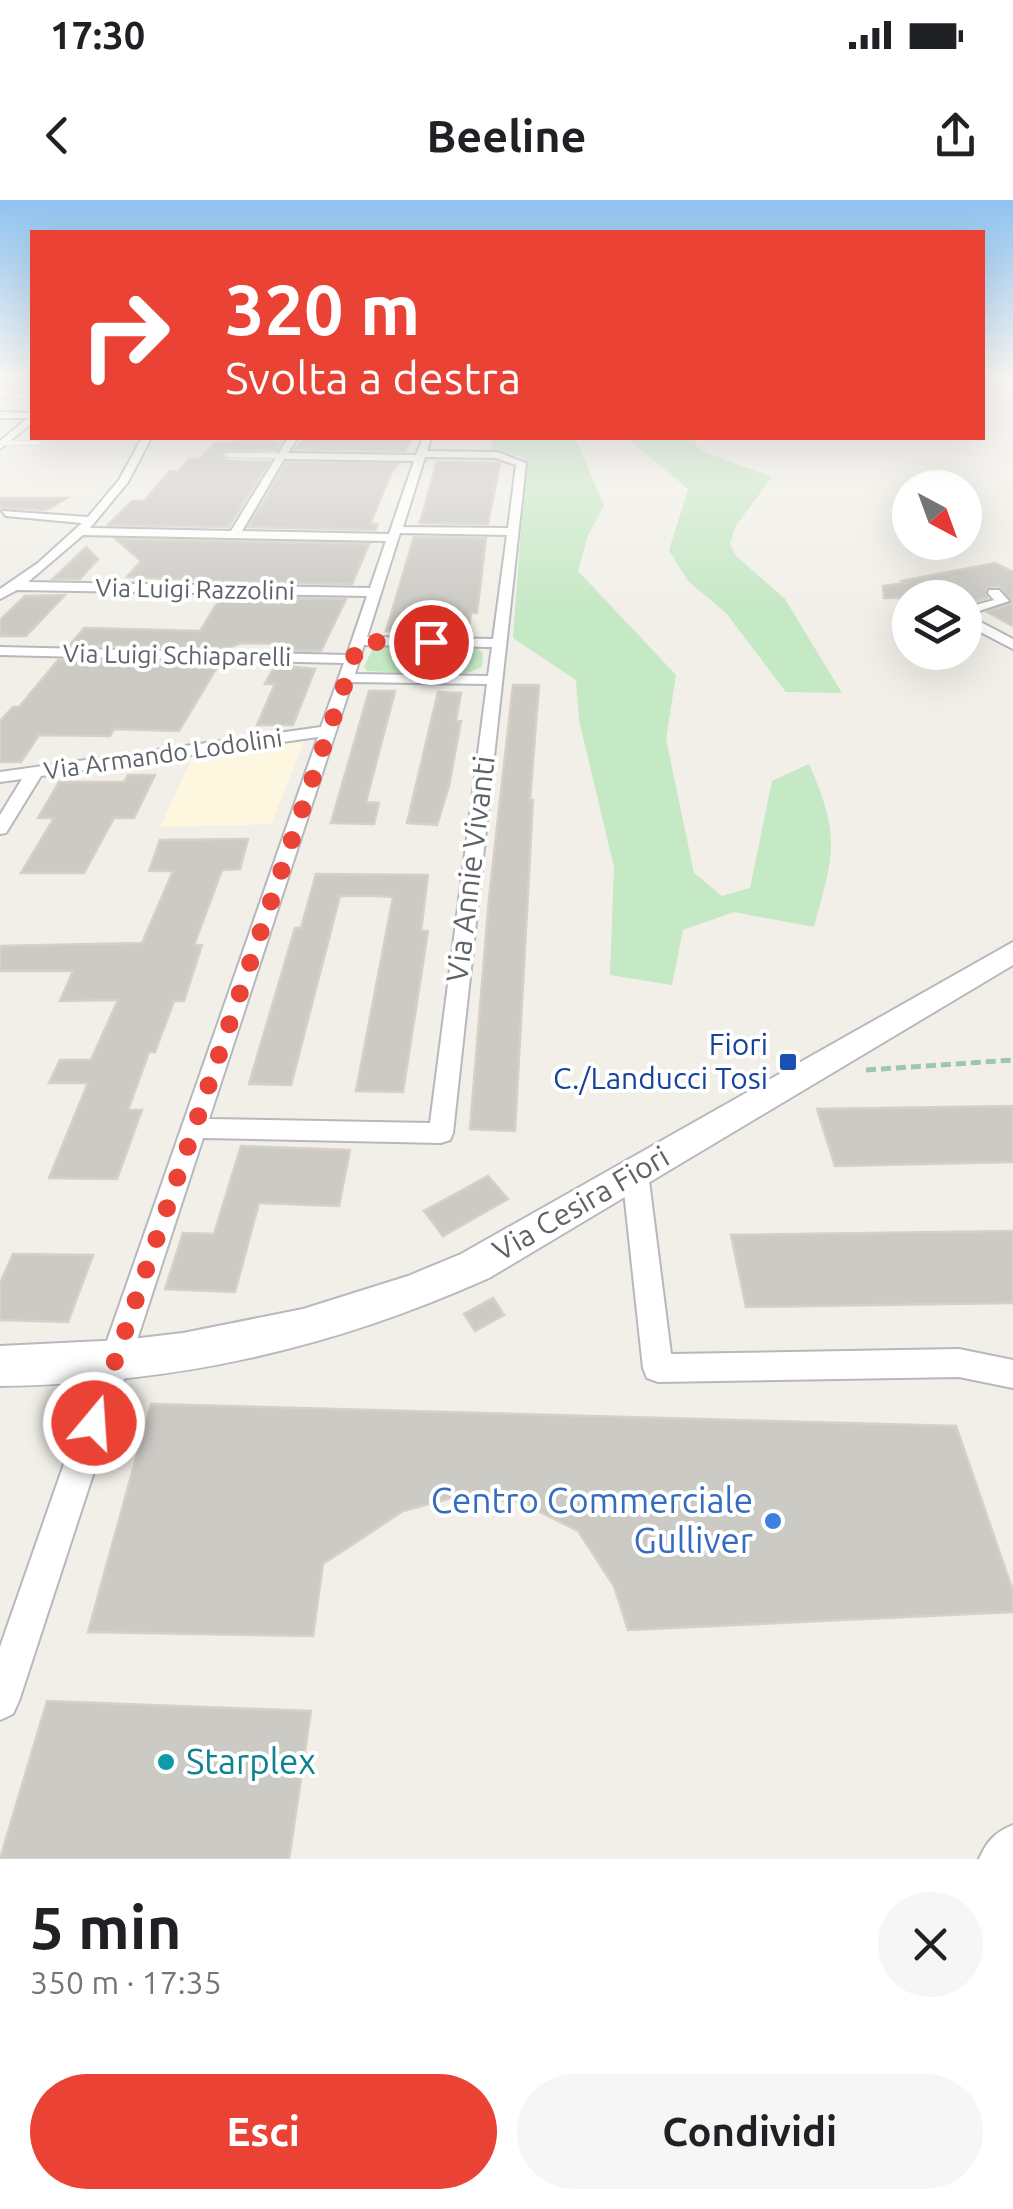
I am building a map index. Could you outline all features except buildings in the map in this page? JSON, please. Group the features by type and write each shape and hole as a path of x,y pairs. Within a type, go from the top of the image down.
{"street":[{"path":"0,595 78,531 124,486 138,455"},
{"path":"234,535 280,456 294,455"},
{"path":"0,1701 421,455"},
{"name":"Via Annie Vivanti","path":"194,1128 441,1133 520,460 500,455"},
{"path":"6,513 89,520"},
{"path":"78,531 234,535 513,532"},
{"name":"Via Luigi Razzolini","path":"15,586 375,592"},
{"path":"982,609 1003,601 994,592"},
{"path":"982,625 1013,644"},
{"path":"353,659 497,643"},
{"name":"Via Luigi Schiaparelli","path":"0,651 353,659"},
{"path":"353,659 493,680"},
{"name":"Via Armando Lodolini","path":"0,777 326,731"},
{"path":"0,830 35,772"},
{"name":"Via Cesira Fiori","path":"0,1366 113,1364 297,1332 364,1313 475,1266 1013,952"},
{"path":"635,1173 658,1368 959,1362 1013,1374"},
{"path":"1000,1859 1013,1845"}],"lane":[{"path":"229,456 280,456"}],"path":[{"path":"858,1070 1013,1060"}],"shaded area":[{"path":"304,741 271,824 160,827 194,754"}],"green space":[{"path":"516,455 583,455 604,506 588,535 578,571 676,675 666,739 694,873 722,896 750,888 772,781 809,764 826,810 831,845 814,927 734,912 683,930 672,985 610,975 614,867 579,720 576,680 513,638 526,462"},
{"path":"648,455 713,455 772,477 735,527 730,544 735,555 785,599 842,693 786,692 726,613 688,581 669,550 688,489"},
{"path":"389,644 476,648 483,653 482,667 461,676 367,671 364,667 372,650"}],"place":[{"name":"Fiori C./Landucci Tosi","path":"788,1062"},
{"name":"Centro Commerciale Gulliver","path":"773,1521"},
{"name":"Starplex","path":"166,1762"}],"route":[{"path":"94,1423 359,642 431,642"}]}
